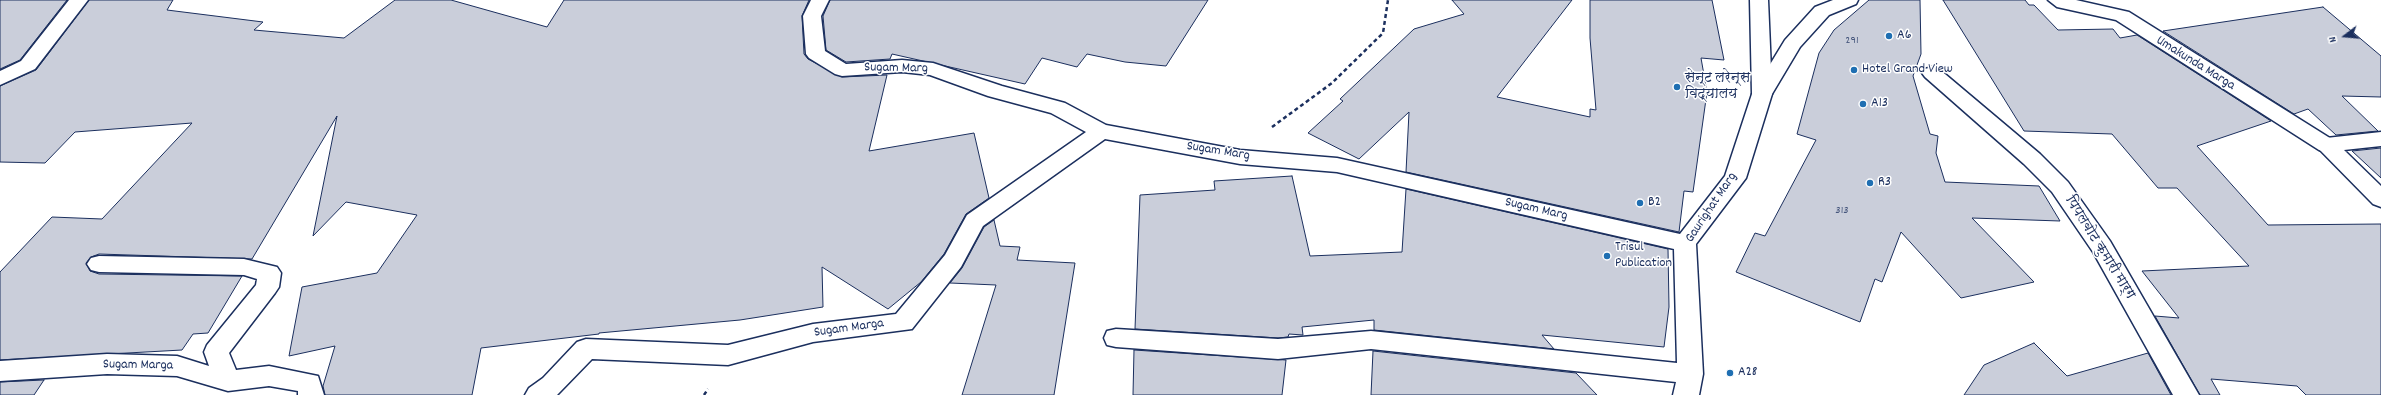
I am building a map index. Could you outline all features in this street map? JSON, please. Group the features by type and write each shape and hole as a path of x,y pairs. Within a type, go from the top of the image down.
{"street":[{"path":"0,78 28,65 79,0"},
{"name":"Sugam Marg","path":"820,0 812,16 816,54 842,70 902,66 933,69 995,91 1058,108 1101,131 1240,157 1337,166 1685,243"},
{"name":"Gaurighat Marg","path":"1688,385 1685,243 1735,178 1762,94 1759,0"},
{"path":"1762,94 1792,44 1822,11 1849,0"},
{"name":"Umakunda Marga","path":"2057,0 2064,4 2122,16 2326,145 2381,199"},
{"name":"पिपलबोट कुमारी मार्ग","path":"1932,73 2032,159 2060,187 2102,247 2186,395"},
{"name":"Sugam Marga","path":"538,395 552,385 586,349 728,355 813,333 903,322 953,261 975,221 1101,131"},
{"path":"2326,145 2381,139"},
{"path":"99,264 244,267 269,273 267,287 216,352 228,381"},
{"path":"1116,338 1278,349 1371,340 1688,385"},
{"name":"Sugam Marga","path":"0,371 107,364 177,366 228,381 269,376 309,383 311,395"}],"path":[{"path":"1240,157 1285,116 1332,83 1383,33 1388,0"}],"building":[{"path":"0,0 67,0 20,60 0,69"},
{"path":"89,0 173,0 167,10 263,22 254,30 344,38 395,0 451,0 547,27 564,0 809,0 802,16 804,54 808,59 842,77 887,75 869,151 974,133 989,198 966,214 944,254 921,282 888,309 822,267 823,307 740,320 599,333 481,348 472,395 325,395 323,386 335,346 289,356 302,287 377,273 417,215 346,202 313,236 337,116 252,259 99,254 91,257 86,263 90,271 99,274 242,276 208,333 193,334 182,350 0,360 0,272 52,217 102,219 192,123 75,132 45,163 0,162 0,86 36,70"},
{"path":"830,0 1208,0 1166,66 1125,62 1087,54 1077,67 1042,58 1025,84 892,54 890,59 846,62 826,50 823,16"},
{"path":"1452,0 1572,0 1497,97 1590,117 1590,109 1596,110 1590,38 1590,0 1712,0 1724,60 1701,58 1707,92 1693,192 1684,191 1679,232 1406,172 1409,112 1359,159 1308,133 1343,101 1340,99 1414,29 1464,14"},
{"path":"1869,0 1920,0 1921,54 1913,76 1930,134 1938,136 1936,153 1945,182 2039,186 2060,221 1972,218 2034,282 1961,298 1901,232 1882,282 1875,279 1860,322 1736,272 1755,233 1765,236 1816,140 1797,134 1819,53 1834,30"},
{"path":"1943,0 2025,0 2029,5 2034,5 2058,30 2113,29 2120,38 2137,35 2271,121 2197,146 2268,225 2381,224 2381,395 2306,395 2297,386 2211,379 2220,395 2200,395 2155,316 2179,318 2142,271 2249,266 2177,188 2158,188 2112,134 2024,131"},
{"path":"2323,7 2381,56 2381,97 2342,96 2378,131 2336,135 2308,109 2294,114 2163,31"},
{"path":"2381,148 2381,178 2352,151"},
{"path":"1292,176 1310,256 1402,252 1406,189 1668,249 1669,307 1664,347 1542,335 1554,349 1374,330 1374,320 1302,327 1303,335 1289,334 1288,337 1278,338 1135,329 1140,195 1215,190 1214,181"},
{"path":"994,220 1000,246 1020,247 1017,260 1075,263 1054,395 962,395 996,285 950,283 962,268 984,227"},
{"path":"2034,343 2067,376 2148,353 2171,395 1964,395 1984,365"},
{"path":"1134,350 1286,360 1282,395 1133,395"},
{"path":"1373,351 1576,373 1597,395 1371,395"},
{"path":"44,380 34,395 0,395 0,382"}],"place":[{"name":"A6","path":"1889,36"},
{"name":"Hotel Grand View","path":"1854,70"},
{"name":"सेन्ट लरेन्स विद्यालय","path":"1677,87"},
{"name":"A13","path":"1863,104"},
{"name":"R3","path":"1870,183"},
{"name":"B2","path":"1640,203"},
{"name":"Trisul Publication","path":"1607,256"},
{"name":"A28","path":"1730,373"}]}
